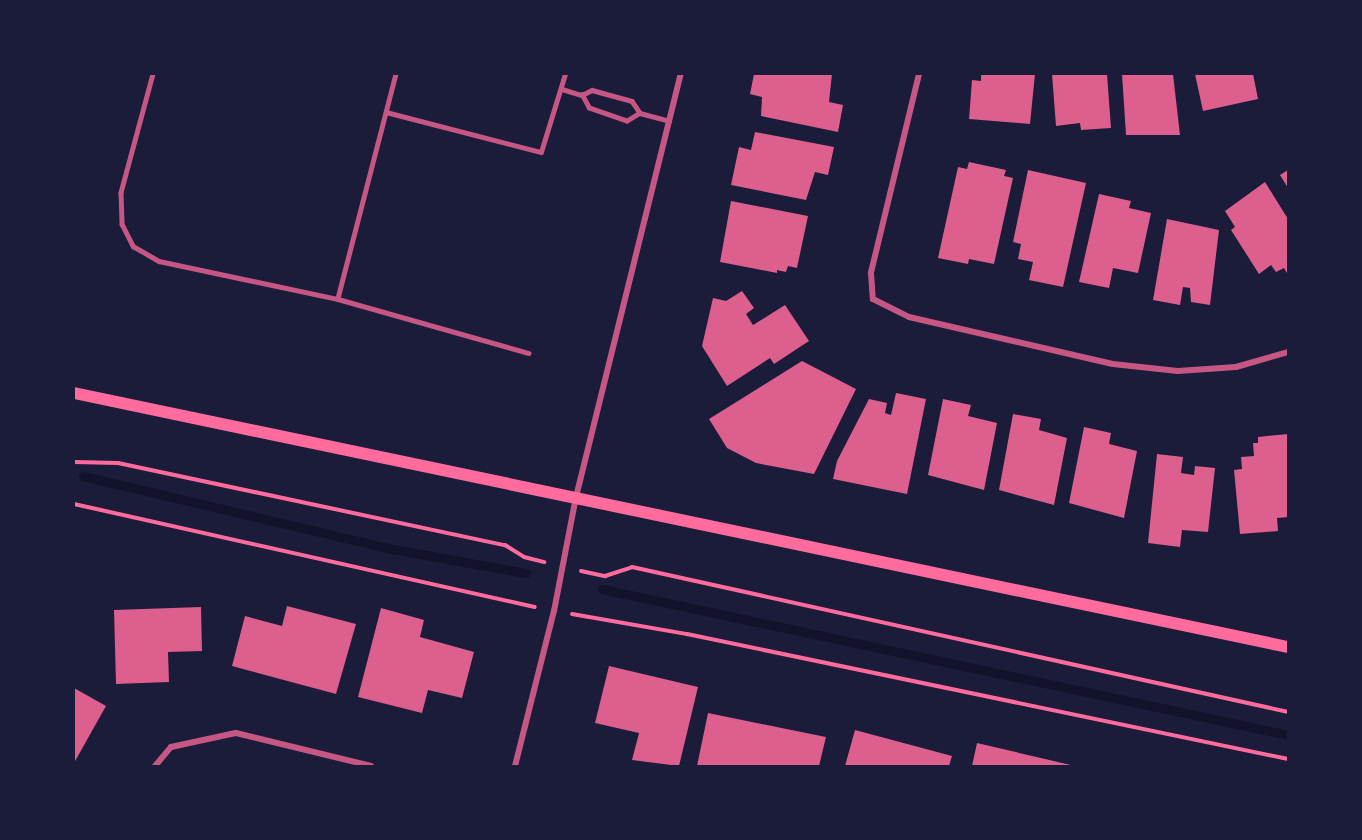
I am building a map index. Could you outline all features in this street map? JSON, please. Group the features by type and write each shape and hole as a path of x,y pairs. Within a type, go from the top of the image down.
{"main road":[{"path":"74,393 1288,647"}],"street":[{"path":"515,766 554,611 576,497 681,74"},
{"path":"919,74 871,273 873,299 909,317 1113,364 1178,371 1236,367 1288,352"},
{"path":"155,766 171,747 236,733 370,766"}],"lane":[{"path":"153,74 122,193 122,224 133,246 159,261 338,299 529,353"},
{"path":"338,299 396,74"},
{"path":"386,112 541,152 565,74"},
{"path":"562,89 582,95 592,90 632,101 640,113 669,121"},
{"path":"582,95 589,108 627,121 640,113"}],"path":[{"path":"74,462 118,463 506,545 524,557 605,576 632,567 1288,712"},
{"path":"74,504 554,611 687,634 1288,759"}],"building":[{"path":"754,74 832,74 829,102 843,105 838,132 761,116 762,97 750,94"},
{"path":"981,74 1035,74 1030,124 969,119 972,80 981,81"},
{"path":"1052,74 1107,74 1111,128 1081,130 1080,123 1056,126"},
{"path":"1122,74 1173,74 1180,135 1126,135"},
{"path":"1195,74 1253,74 1258,99 1203,111"},
{"path":"755,132 834,147 828,175 815,172 806,200 731,185 739,147 751,150"},
{"path":"969,162 1006,170 1004,176 1013,178 994,264 969,259 968,264 938,258 958,167 967,169"},
{"path":"1028,170 1086,183 1063,287 1029,280 1033,262 1018,259 1021,244 1013,242"},
{"path":"1288,170 1288,188 1280,175"},
{"path":"1265,182 1288,219 1288,275 1284,268 1276,272 1271,265 1259,274 1231,230 1235,227 1225,211"},
{"path":"1099,194 1131,201 1129,208 1151,213 1138,273 1113,268 1109,288 1079,282"},
{"path":"731,201 808,216 797,268 788,266 786,272 777,270 777,273 720,262"},
{"path":"1167,219 1219,230 1210,305 1191,302 1190,288 1183,287 1180,305 1153,300"},
{"path":"742,291 754,308 746,314 753,325 785,305 809,341 774,364 770,358 727,386 702,346 713,298 726,301"},
{"path":"802,361 856,389 814,474 756,463 727,448 709,419"},
{"path":"896,393 926,399 907,494 833,479 837,461 869,399 887,403 885,413 891,415"},
{"path":"943,399 971,405 968,416 997,423 984,490 928,475"},
{"path":"1013,414 1041,419 1039,430 1067,438 1054,505 999,490"},
{"path":"1084,427 1111,433 1109,444 1137,451 1124,518 1069,503"},
{"path":"1288,434 1288,517 1277,518 1278,531 1240,534 1234,470 1242,469 1241,457 1254,456 1253,443 1258,443 1258,437"},
{"path":"1157,454 1183,457 1181,473 1194,475 1195,466 1215,468 1208,532 1182,530 1180,547 1148,543"},
{"path":"287,606 356,624 336,694 232,666 245,616 282,626"},
{"path":"201,607 202,651 168,652 169,682 116,684 114,610"},
{"path":"381,608 424,620 420,637 474,652 462,698 428,690 422,713 358,697"},
{"path":"609,666 698,687 679,766 632,760 639,733 595,723"},
{"path":"74,688 106,706 74,763"},
{"path":"708,713 826,737 819,766 697,766"},
{"path":"855,730 952,756 949,766 845,766"},
{"path":"977,743 1075,766 972,766"}],"waterway":[{"path":"83,476 392,549 526,573"},
{"path":"602,589 1288,735"}]}
